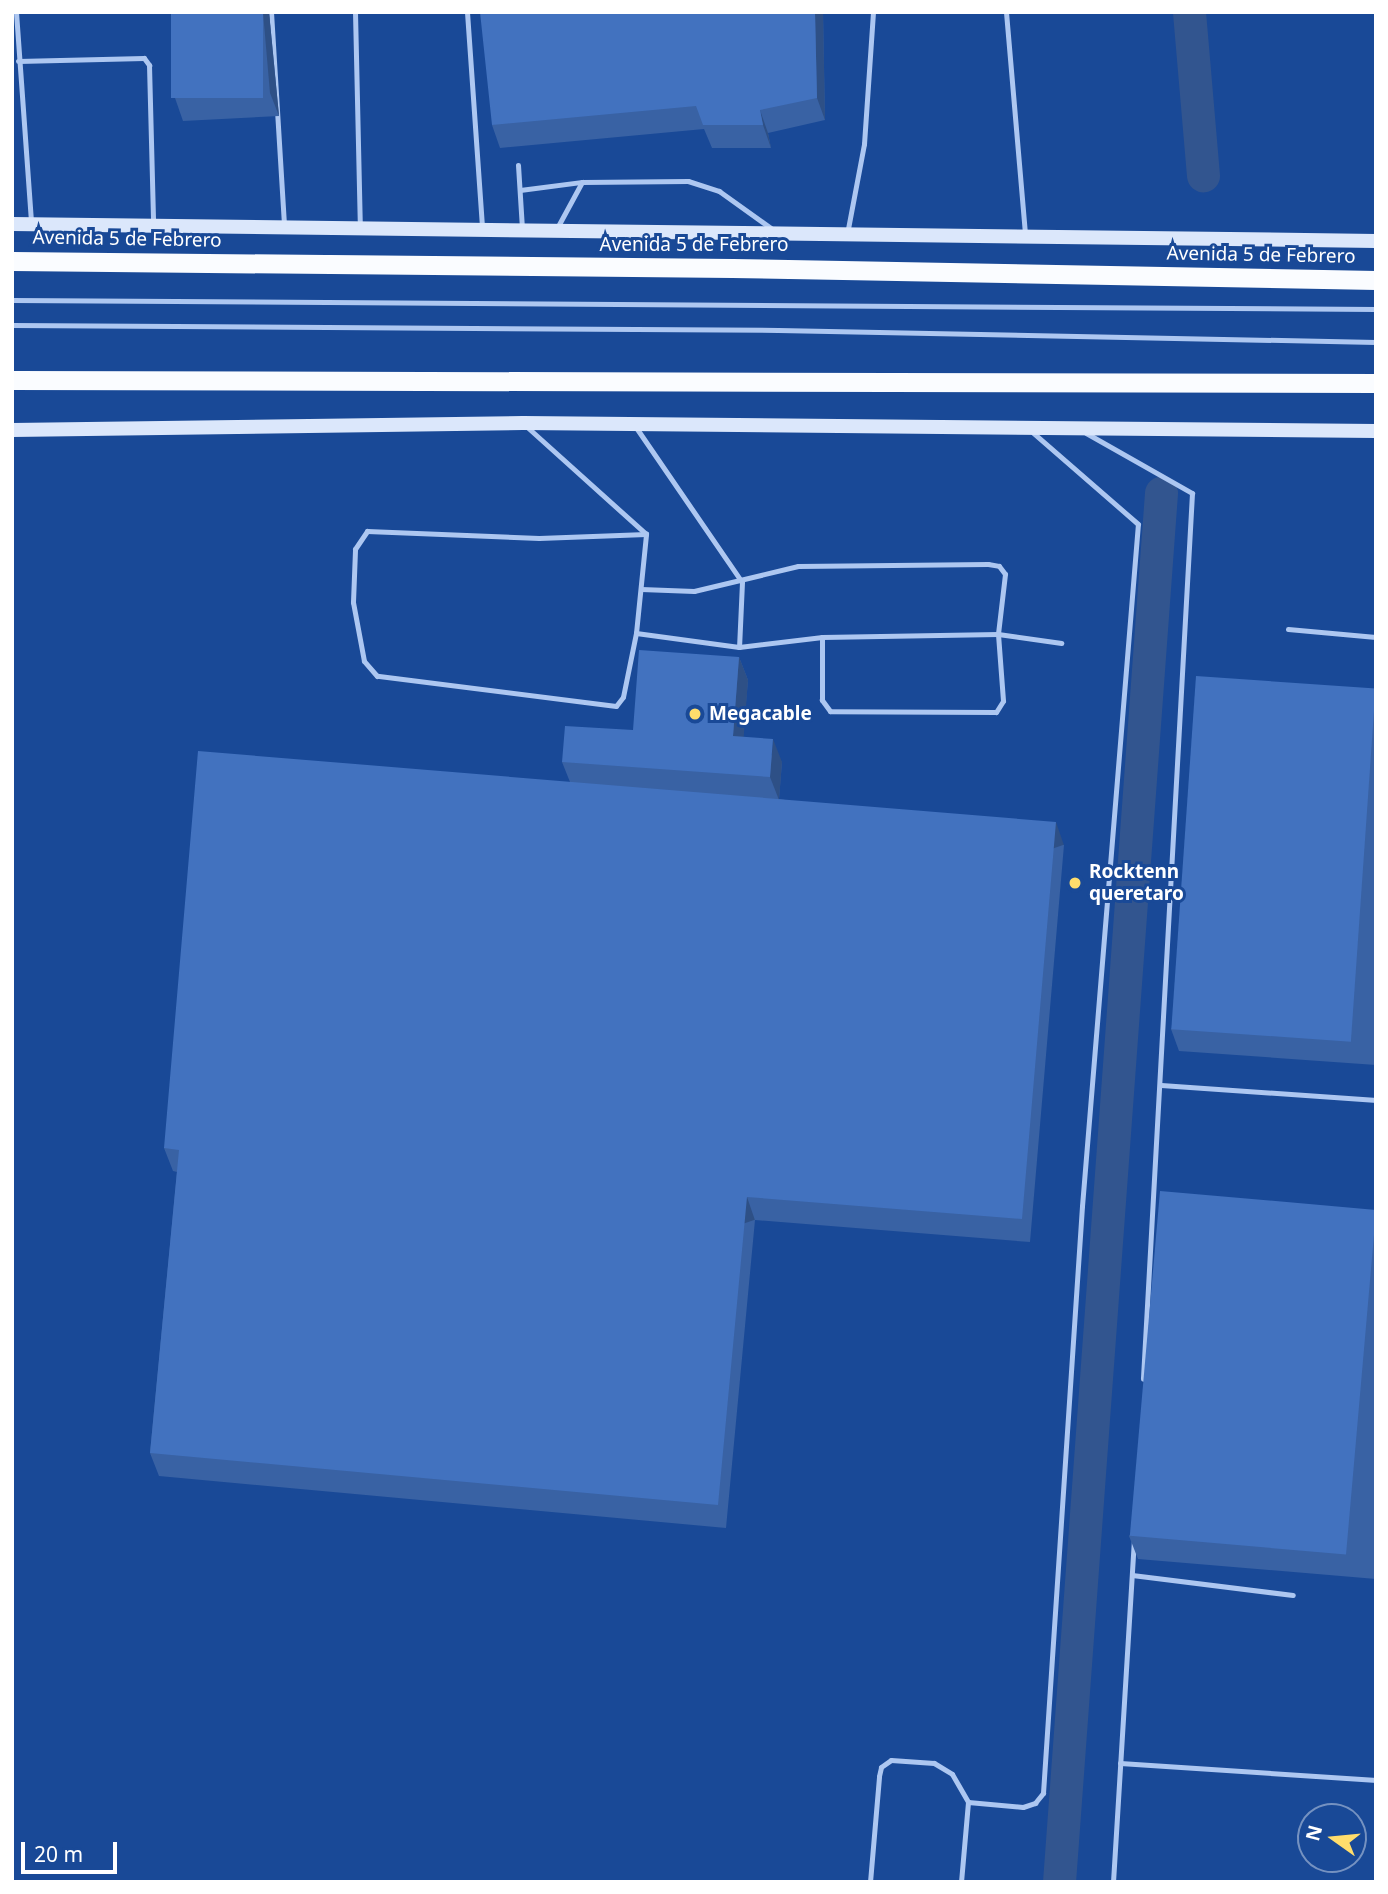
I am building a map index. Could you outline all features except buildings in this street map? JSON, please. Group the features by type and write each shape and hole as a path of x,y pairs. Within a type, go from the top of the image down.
{"highway":[{"name":"Avenida 5 de Febrero","path":"12,261 746,268 1376,280"},
{"path":"12,380 1376,383"}],"main road":[{"name":"Avenida 5 de Febrero","path":"12,224 153,223 1025,239 1376,241"},
{"path":"12,430 523,423 1376,430"}],"lane":[{"path":"16,12 32,224"},
{"path":"271,12 284,226"},
{"path":"355,12 360,228"},
{"path":"467,12 482,229"},
{"path":"847,234 864,144 873,12"},
{"path":"1006,12 1025,239"},
{"path":"19,61 144,58 149,65 153,223"},
{"path":"519,165 522,229"},
{"path":"520,190 582,183 688,181 719,191 778,233"},
{"path":"556,230 582,183"},
{"path":"12,300 1376,309"},
{"path":"12,325 764,329 1376,342"},
{"path":"523,423 646,534"},
{"path":"634,424 742,582 739,647"},
{"path":"968,1802 1023,1807 1035,1803 1043,1793 1082,1206 1139,524 1027,427"},
{"path":"1077,428 1192,493 1143,1385"},
{"path":"367,531 539,538 646,534 636,633 623,697 616,706 377,676 364,661 353,602 355,549 367,531"},
{"path":"640,589 694,591 742,582 798,566 988,564 999,566 1005,574 998,634 1003,701 996,712 830,711 822,700 822,637"},
{"path":"1288,629 1376,637"},
{"path":"636,633 739,647 822,637 998,634 1061,643"},
{"path":"1161,1085 1376,1100"},
{"path":"1113,1882 1134,1535"},
{"path":"1132,1576 1293,1595"},
{"path":"870,1882 881,1767 891,1760 945,1765 968,1802 961,1882"},
{"path":"1120,1763 1376,1780"}],"waterway":[{"path":"1189,12 1203,175"},
{"path":"1059,1882 1161,493"}],"place":[{"name":"Megacable","path":"695,714"},
{"name":"Rocktenn queretaro","path":"1075,883"}]}
